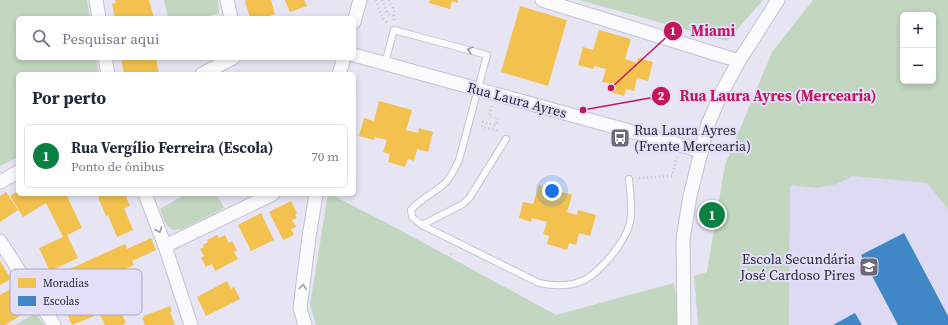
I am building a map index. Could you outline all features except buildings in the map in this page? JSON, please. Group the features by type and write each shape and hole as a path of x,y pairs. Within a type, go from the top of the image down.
{"street":[{"path":"96,0 99,16"},
{"path":"227,0 231,16"},
{"path":"356,16 360,0"},
{"path":"542,0 739,61"},
{"path":"684,325 683,239 690,196 708,124 723,90 739,61 778,0"},
{"name":"Rua Laura Ayres","path":"356,56 702,151"},
{"path":"105,60 108,72"},
{"path":"206,72 229,60"},
{"path":"340,72 343,60"},
{"path":"0,182 16,173"},
{"path":"146,196 165,246 191,325"},
{"path":"165,246 270,196"},
{"path":"305,325 300,308 316,196"},
{"path":"0,241 18,269"},
{"path":"48,315 54,325"}],"lane":[{"path":"386,63 394,30 487,55 459,160 445,183 416,204 411,210 412,218 422,225 539,283 552,286 582,281 593,275 621,243 628,229 631,216 629,179"},
{"path":"422,225 463,204 470,198 506,139"}],"path":[{"path":"376,0 382,17 394,30"},
{"path":"382,0 388,14 395,16"},
{"path":"389,0 394,8"},
{"path":"496,94 489,116 498,118 496,125 484,122 482,127 496,130"},
{"path":"629,179 672,176 680,145"},
{"path":"421,325 429,319 437,286 446,266 446,258 462,245"}],"shaded area":[{"name":"Escola Secundária José Cardoso Pires","path":"853,176 927,183 948,209 948,325 789,325 790,184 816,188 837,184"}],"green space":[{"path":"0,0 87,0 90,16 16,16 16,60 96,60 99,72 16,72 16,158 0,166"},
{"path":"164,0 218,0 219,13 210,16 168,16"},
{"path":"579,0 763,0 727,41"},
{"path":"813,0 948,0 948,209 927,183 853,176 837,184 816,188 790,185 789,325 698,325 694,276 707,272 725,165 772,52"},
{"path":"183,196 218,196 224,208 182,229 172,230 165,223 160,209"},
{"path":"328,196 334,196 400,230 556,315 674,283 680,325 316,325 310,305"},
{"path":"32,315 37,315 44,325 15,325"}],"place":[{"name":"Miami","path":"611,88"},
{"name":"Rua Laura Ayres (Mercearia)","path":"583,110"},
{"name":"Rua Laura Ayres (Frente Mercearia)","path":"620,138"},
{"name":"Rua Vergílio Ferreira (Escola)","path":"712,215"},
{"name":"Escola Secundária José Cardoso Pires","path":"869,267"}]}
